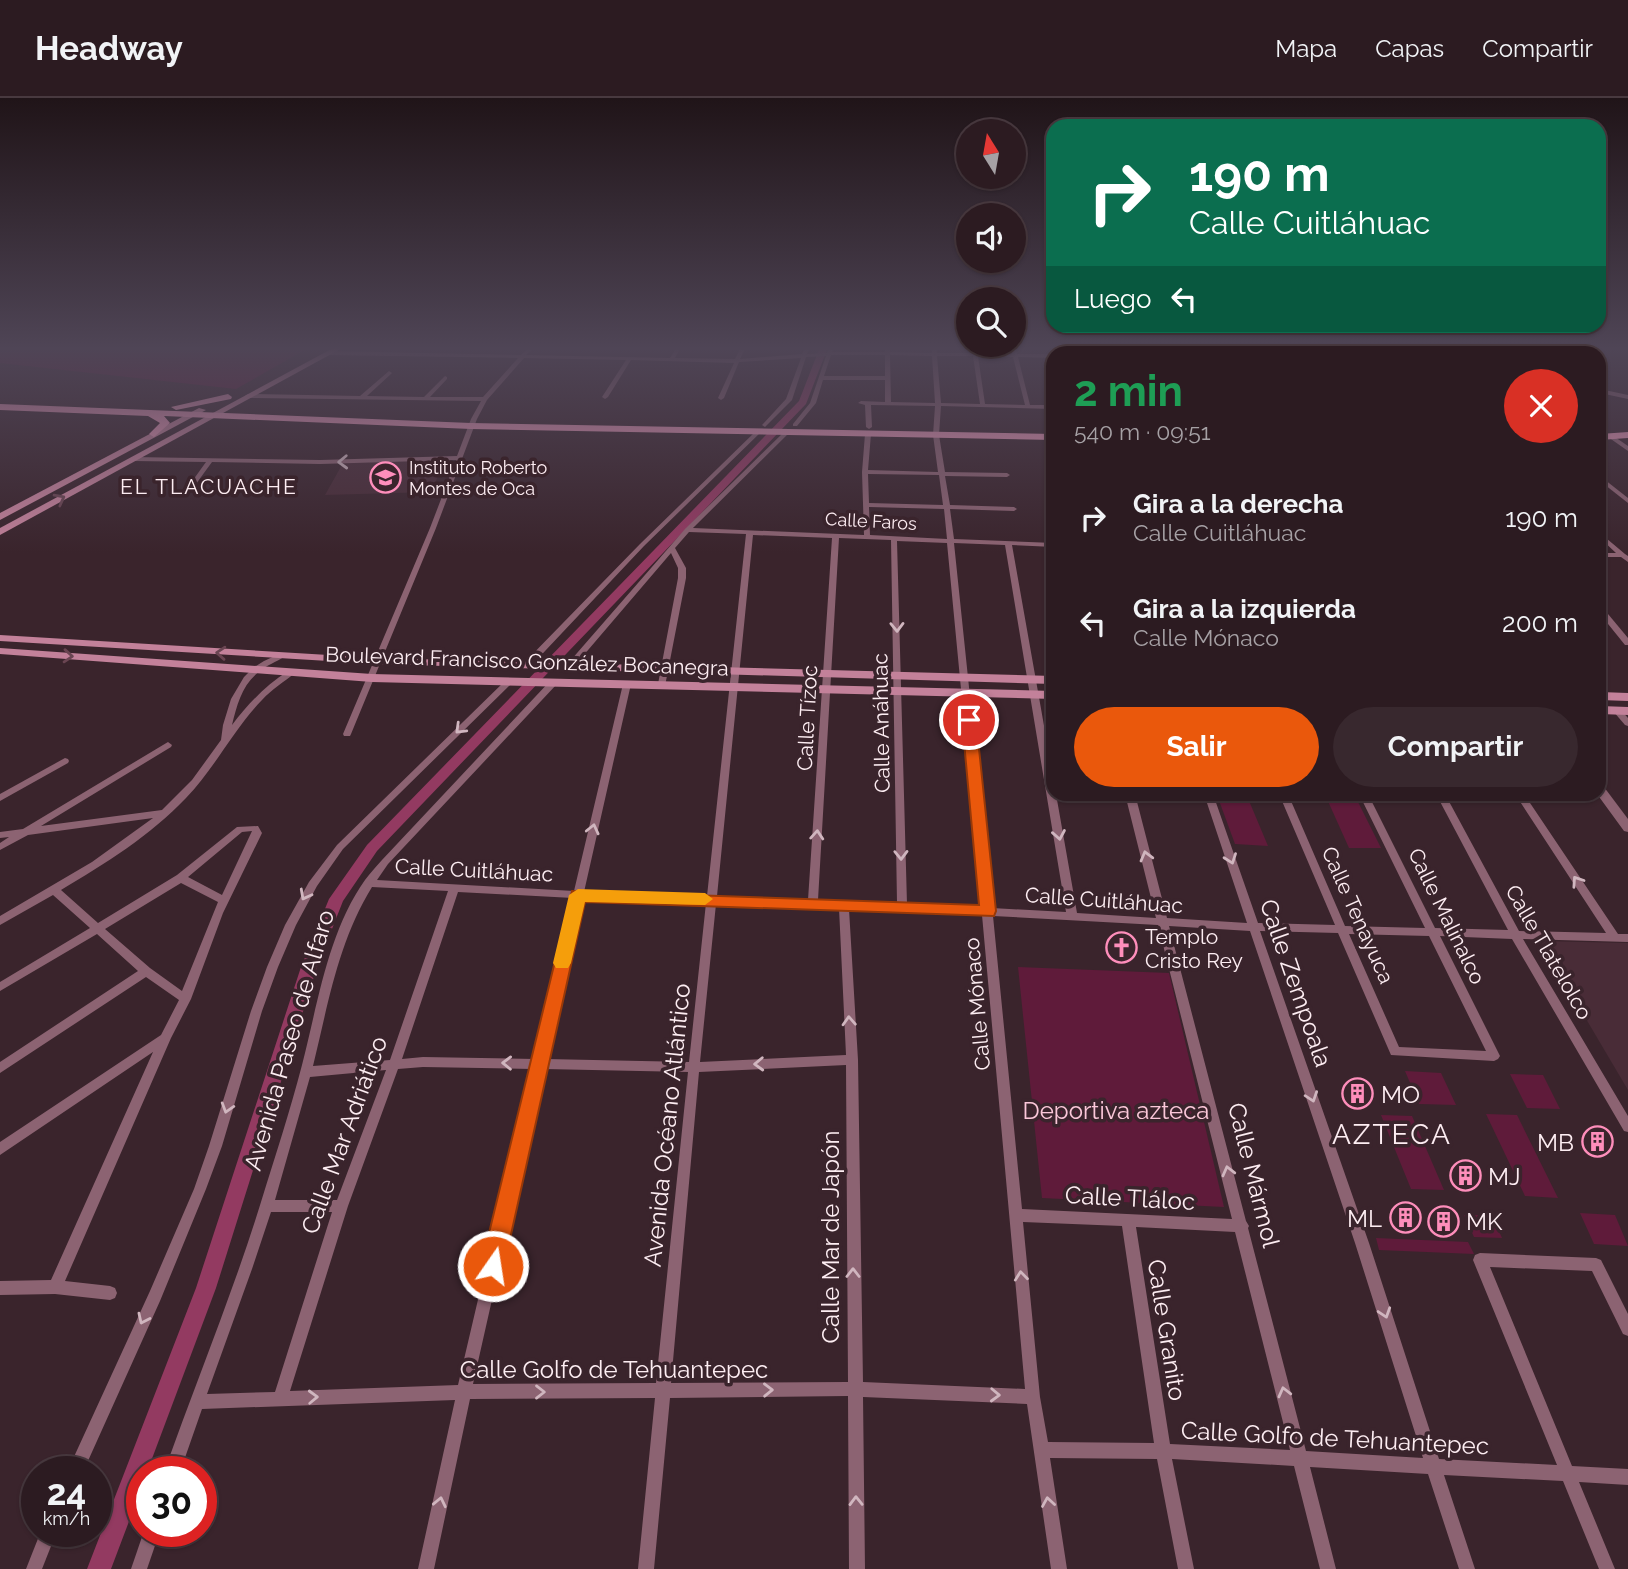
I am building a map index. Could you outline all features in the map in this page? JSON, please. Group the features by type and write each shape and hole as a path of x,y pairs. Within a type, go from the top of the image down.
{"main road":[{"path":"152,416 164,421 164,425 154,434"},
{"path":"158,416 191,421 237,417 1046,437"},
{"path":"0,517 154,434 202,416"},
{"path":"227,416 237,417"},
{"path":"341,416 473,422"},
{"path":"0,531 133,459 191,421"},
{"path":"1606,430 1628,428"},
{"path":"937,432 1046,430"},
{"path":"1606,436 1628,435"},
{"name":"Boulevard Francisco González Bocanegra","path":"0,638 378,661 827,676 1046,680"},
{"name":"Boulevard Francisco González Bocanegra","path":"0,651 372,678 1046,695"},
{"path":"1606,694 1628,696"}],"street":[{"path":"347,734 476,416"},
{"path":"530,666 635,552 775,416"},
{"path":"563,668 687,530 800,416"},
{"path":"866,416 867,537"},
{"name":"Calle Mónaco","path":"938,416 937,432 951,541 988,911 1033,1397 1059,1569"},
{"path":"1606,437 1628,449"},
{"path":"133,459 320,462 460,458"},
{"path":"191,487 210,461"},
{"path":"865,472 1007,475"},
{"path":"1606,483 1628,501"},
{"path":"866,505 1014,509"},
{"name":"Calle Faros","path":"687,530 1046,545"},
{"name":"Avenida Océano Atlántico","path":"646,1569 694,1067 750,533"},
{"name":"Calle Tízoc","path":"813,903 836,535"},
{"name":"Calle Anáhuac","path":"894,538 902,907"},
{"path":"1606,540 1626,557"},
{"path":"1008,543 1046,761"},
{"path":"662,684 682,578 682,568 672,549"},
{"path":"1606,555 1626,557"},
{"path":"1606,617 1628,643"},
{"path":"224,743 246,676 281,657"},
{"path":"0,921 113,852 165,813 200,777 266,689 291,673"},
{"path":"82,1456 200,1190 259,1006 296,913 311,884 340,847 514,682"},
{"name":"Avenida Paseo de Alfaro","path":"177,1456 266,1206 306,1072 339,940 349,914 368,883 549,682"},
{"path":"426,1569 464,1392 627,684"},
{"path":"1623,711 1628,723"},
{"path":"0,847 168,745"},
{"path":"0,798 65,761"},
{"path":"1606,798 1628,828"},
{"path":"1053,801 1072,917"},
{"name":"Calle Mármol","path":"1132,801 1328,1569"},
{"name":"Calle Zempoala","path":"1210,801 1255,927 1467,1569"},
{"name":"Calle Tenayuca","path":"1286,801 1395,1052 1494,1056"},
{"name":"Calle Malinalco","path":"1367,801 1494,1056"},
{"name":"Calle Tlatelolco","path":"1444,801 1515,934 1628,1127"},
{"path":"1524,801 1615,938"},
{"path":"0,835 165,813"},
{"path":"0,987 181,878 240,829 255,828 257,833 223,901 185,999 165,1038 55,1287"},
{"path":"181,878 223,901"},
{"name":"Calle Cuitláhuac","path":"368,883 578,895 988,911 1342,931 1628,939"},
{"name":"Calle Mar Adriático","path":"280,1398 341,1206 394,1065 454,889"},
{"path":"54,890 71,902 146,971 185,999"},
{"name":"Calle Mar de Japón","path":"844,904 852,1060 857,1569"},
{"path":"0,1068 146,971"},
{"path":"0,1149 165,1038"},
{"path":"306,1072 423,1062 694,1067 852,1060"},
{"path":"266,1206 341,1206"},
{"name":"Calle Tláloc","path":"1015,1215 1242,1226"},
{"name":"Calle Granito","path":"1128,1221 1163,1451 1186,1569"},
{"path":"1607,1569 1480,1260 1596,1265 1628,1329"},
{"path":"0,1289 55,1287 110,1293"},
{"name":"Calle Golfo de Tehuantepec","path":"196,1402 464,1392 854,1389 1033,1397"},
{"name":"Calle Golfo de Tehuantepec","path":"1040,1450 1163,1451 1628,1477"},
{"path":"34,1569 43,1547"},
{"path":"139,1569 147,1547"}],"shaded area":[{"name":"Instituto Roberto Montes de Oca","path":"445,460 431,492 325,495 343,463"},
{"path":"1540,941 1628,943 1628,1090"}],"green space":[{"path":"1219,801 1249,801 1268,846 1235,844"},
{"path":"1328,801 1358,801 1381,848 1349,848"},
{"name":"Deportiva azteca","path":"1018,967 1169,973 1224,1207 1042,1198"},
{"path":"1405,1071 1441,1073 1456,1105 1419,1104"},
{"path":"1510,1074 1543,1075 1560,1109 1527,1108"},
{"path":"1486,1114 1517,1115 1558,1198 1525,1196"},
{"path":"1381,1115 1412,1116 1444,1190 1411,1189"},
{"path":"1580,1213 1615,1215 1628,1246 1594,1244"},
{"path":"1464,1215 1492,1215 1502,1238 1474,1237"},
{"path":"1376,1238 1468,1242 1474,1254 1379,1250"}],"waterway":[{"path":"99,1569 206,1288 309,967 336,899 372,848 790,416"}],"slow traffic":[{"path":"562,963 578,895 705,899"}],"place":[{"name":"Instituto Roberto Montes de Oca","path":"386,477"},
{"name":"Templo Cristo Rey","path":"1122,948"},
{"name":"MO","path":"1358,1094"},
{"name":"MB","path":"1597,1142"},
{"name":"MJ","path":"1465,1176"},
{"name":"ML","path":"1405,1218"},
{"name":"MK","path":"1443,1221"}],"district":[{"name":"EL TLACUACHE","path":"209,486"},
{"name":"AZTECA","path":"1392,1134"}],"route":[{"path":"493,1266 578,895 988,911 969,720"}]}
